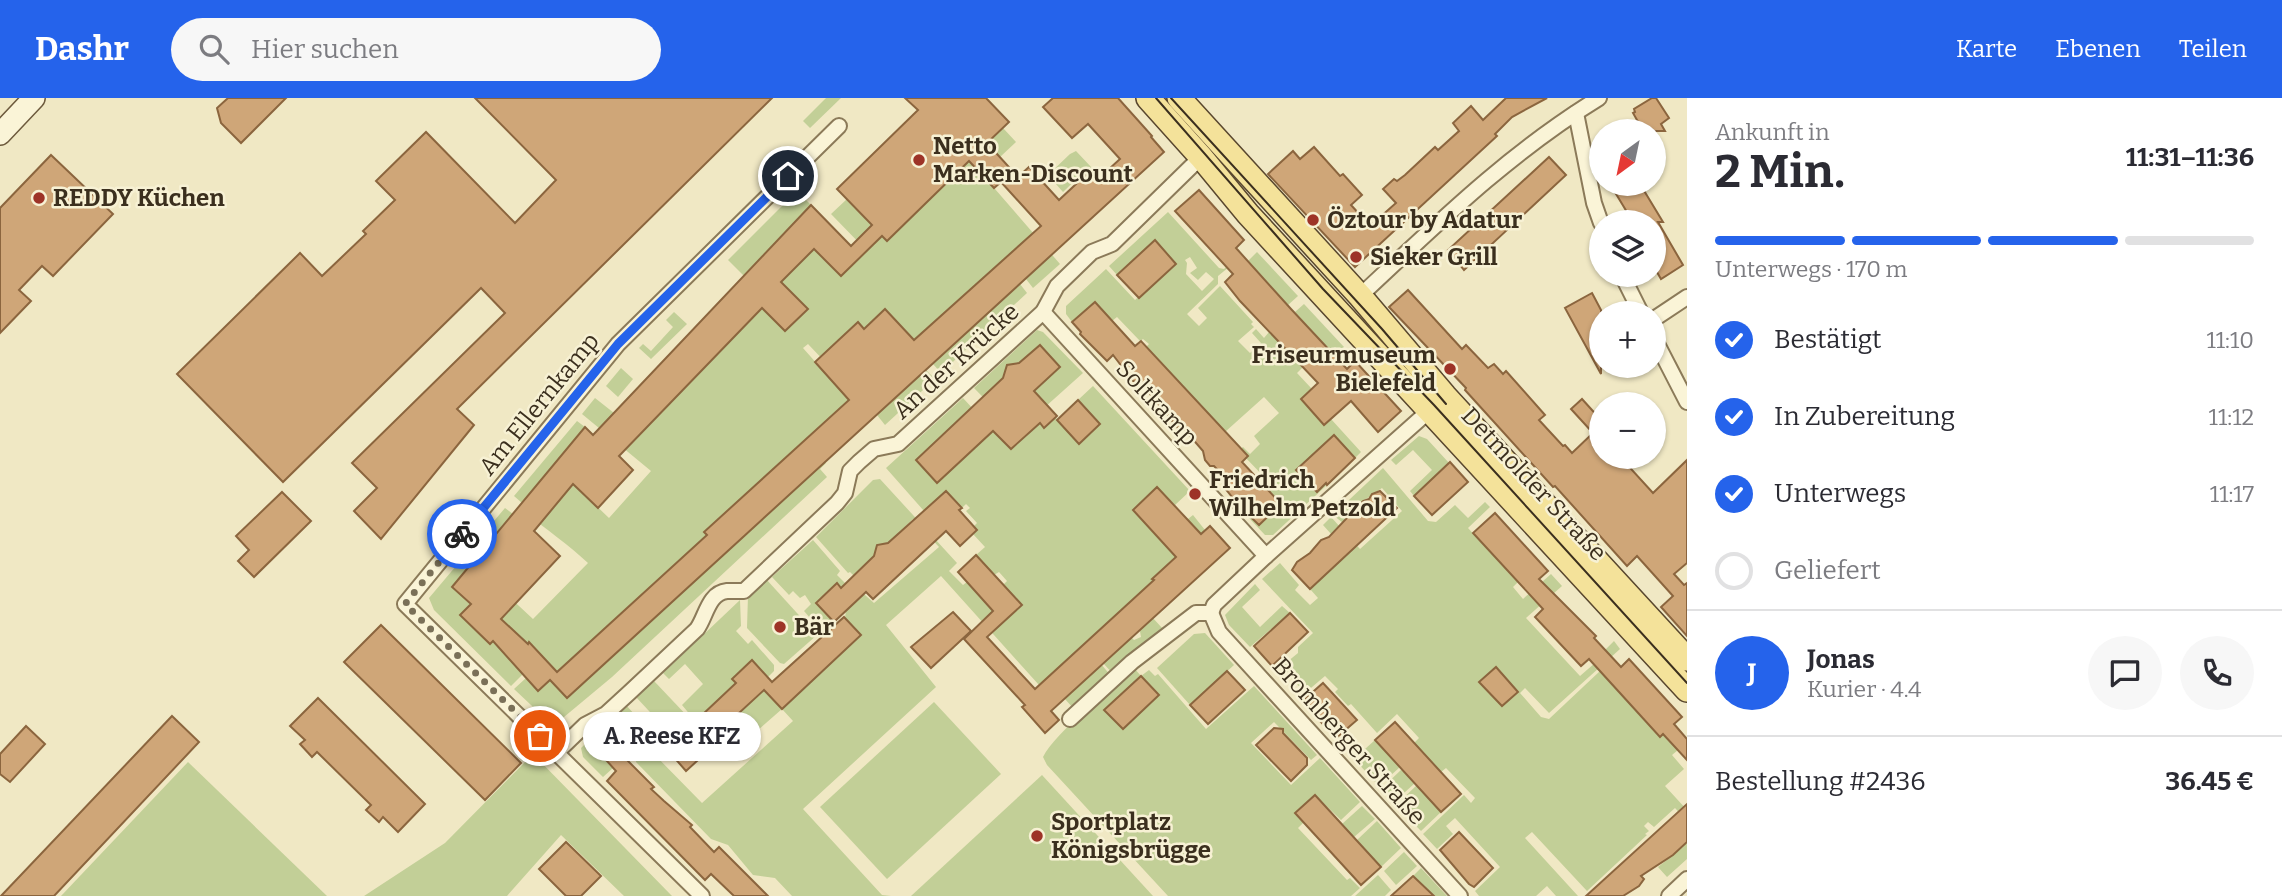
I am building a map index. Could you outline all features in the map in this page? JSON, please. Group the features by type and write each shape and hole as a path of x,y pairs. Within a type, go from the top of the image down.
{"main road":[{"name":"Detmolder Straße","path":"1148,98 1248,214 1687,690"},
{"name":"Detmolder Straße","path":"1179,98 1360,296 1445,396 1687,659"},
{"path":"1341,315 1360,296"}],"street":[{"path":"0,134 34,98"},
{"path":"1360,296 1480,184 1534,140 1594,99"},
{"path":"1576,113 1597,210"},
{"name":"Am Ellernkamp","path":"557,752 405,604 618,344 839,126"},
{"name":"An der Krücke","path":"557,752 585,725 606,713 630,692 697,629 705,619 706,608 715,598 724,591 744,591 837,503 845,493 850,471 866,455 874,449 898,443 1043,312 1057,286 1092,251 1112,244 1201,157"},
{"path":"1666,311 1687,297"},
{"name":"Soltkamp","path":"1043,312 1266,556"},
{"path":"1666,361 1687,402"},
{"path":"1070,719 1132,662 1196,612 1211,613 1220,599 1266,556 1430,410"},
{"name":"Bromberger Straße","path":"1211,613 1219,632 1460,896"},
{"path":"557,752 699,895"},
{"path":"1669,896 1687,879"}],"green space":[{"path":"826,98 841,98 810,128 803,121"},
{"path":"1003,128 1016,142 982,174 1060,264 1033,288 1026,279 1020,284 1027,293 941,373 885,310 853,339 847,332 836,342 828,365 808,344 803,348 849,400 818,455 826,463 820,469 827,477 612,677 558,722 549,722 514,689 526,678 538,691 550,680 567,698 706,570 690,551 557,672 529,643 510,660 523,674 511,686 434,610 429,598 505,508 513,514 452,587 471,604 461,615 490,644 508,625 478,597 534,531 550,546 506,594 533,619 588,563 526,513 529,509 514,496 577,421 585,427 524,500 544,517 605,445 585,495 609,518 651,471 582,414 595,398 614,413 758,304 785,331 807,309 781,282 813,247 841,276 867,251 831,214 847,199 887,241"},
{"path":"1076,151 1092,168 1087,169 1063,192 1048,175"},
{"path":"797,191 811,205 744,276 728,260"},
{"path":"1168,212 1219,268 1224,269 1238,256 1240,258 1218,276 1218,284 1187,314 1199,326 1207,318 1198,308 1220,286 1253,322 1251,324 1254,327 1238,341 1250,353 1261,343 1252,333 1256,329 1264,338 1269,332 1303,367 1297,373 1312,389 1301,400 1324,425 1331,419 1361,452 1355,458 1334,435 1296,470 1316,492 1326,483 1327,485 1273,535 1265,535 1248,517 1259,525 1281,504 1263,485 1268,481 1244,456 1235,454 1243,447 1250,454 1260,444 1254,436 1279,413 1264,397 1225,432 1162,363 1141,352 1149,344 1143,339 1140,341 1117,317 1112,321 1095,302 1072,322 1066,314 1066,306 1106,269 1135,300 1176,264 1155,241 1117,275 1109,266","holes":["1190,257 1197,268 1190,273 1198,280 1206,272 1214,279 1202,291 1186,274 1185,260"]},
{"path":"1257,252 1298,296 1288,305 1248,261"},
{"path":"1304,304 1344,347 1335,356 1295,312"},
{"path":"674,312 687,324 651,359 639,348 643,344 651,351 673,327 666,320"},
{"path":"1037,330 1043,332 1083,373 1035,416 1055,417 1079,443 1100,424 1078,400 1093,386 1190,491 1175,505 1157,487 1133,510 1157,537 1182,514 1188,519 1193,515 1205,530 1153,579 1172,600 1152,617 1163,629 1113,674 1085,643 1043,682 1048,695 941,576 886,625 936,687 803,809 882,895 891,896 792,896 775,878 753,875 728,845 711,839 636,762 639,744 654,731 662,739 651,751 702,803 793,721 782,709 861,635 845,618 846,610 854,602 836,584 816,602 831,619 823,627 818,627 804,611 811,604 805,595 800,598 793,591 789,595 772,577 813,540 840,571 837,575 857,595 865,595 874,603 939,547 913,519 854,576 848,573 816,537 873,480 880,479 957,563 949,571 963,585 967,582 1003,622 1021,606 1003,585 1007,581 999,572 994,575 976,555 985,547 973,534 977,530 974,526 977,523 966,511 970,508 966,504 962,508 924,511 886,468 963,398 1010,449 1023,438 974,388","holes":["1134,598 1141,637 1134,640 1131,637 1117,649 1099,630"]},
{"path":"621,368 633,379 618,397 606,386"},
{"path":"926,370 935,379 885,425 877,415"},
{"path":"1419,436 1427,439 1449,463 1414,496 1410,491 1432,470 1413,450 1396,465 1391,460"},
{"path":"1383,468 1428,521 1436,522 1455,505 1468,518 1485,502 1490,507 1468,528 1518,582 1513,587 1523,599 1551,574 1562,586 1526,618 1580,676 1603,656 1601,654 1614,641 1620,649 1549,713 1525,688 1520,693 1541,717 1549,719 1600,671 1660,737 1674,724 1684,735 1673,744 1678,750 1672,755 1684,769 1665,786 1687,810 1687,821 1675,808 1654,827 1648,822 1644,826 1649,831 1645,834 1647,835 1587,891 1532,832 1525,838 1578,896 1556,896 1547,886 1536,896 1479,896 1475,891 1500,867 1455,818 1446,826 1453,834 1437,849 1423,834 1464,795 1471,803 1475,798 1446,768 1441,772 1414,743 1419,738 1397,714 1377,733 1351,704 1348,706 1335,692 1338,689 1325,676 1305,693 1281,667 1298,653 1298,647 1313,633 1262,579 1280,563 1299,585 1295,590 1310,605 1318,598 1310,589 1348,553 1323,525 1331,517 1360,549 1402,511 1382,488 1363,501 1343,523 1333,515"},
{"path":"766,579 817,635 784,664 747,628 748,595"},
{"path":"1255,584 1260,590 1242,607 1260,627 1282,606 1290,613 1250,647 1229,625 1225,615"},
{"path":"740,600 741,626 736,631 748,644 752,640 774,665 774,671 768,677 752,660 752,701 764,690 782,709 757,731 723,695 698,718 692,717 682,705 703,684 685,664 669,679 663,673"},
{"path":"1205,633 1234,665 1190,705 1157,668 1194,634"},
{"path":"1101,664 1111,676 1074,709 1064,698"},
{"path":"1134,668 1141,676 1149,670 1155,676 1158,674 1206,729 1254,686 1317,755 1311,760 1274,722 1251,743 1291,785 1320,758 1360,802 1341,820 1315,795 1304,822 1298,828 1347,880 1350,878 1360,888 1351,896 1168,896 1047,765 1043,757 1071,723"},
{"path":"654,681 690,719 690,725 675,739 636,697"},
{"path":"934,702 1001,774 887,879 820,807"},
{"path":"626,705 635,715 597,750 613,768 603,777 583,757 581,748"},
{"path":"1375,740 1400,767 1379,786 1354,759"},
{"path":"533,754 672,896 624,896 561,835 507,896 364,896 445,843"},
{"path":"188,762 327,896 61,896"},
{"path":"1402,769 1415,783 1394,802 1381,789"},
{"name":"Sportplatz Königsbrügge","path":"1042,775 1153,896 911,896"},
{"path":"1417,785 1441,812 1421,831 1396,805"},
{"path":"1362,806 1375,819 1354,837 1342,824"},
{"path":"1377,821 1401,848 1381,867 1357,840"},
{"path":"1685,842 1687,859 1667,877 1658,867"},
{"path":"1404,852 1417,866 1396,885 1384,871"},
{"path":"1421,868 1447,896 1434,896 1413,876"},
{"path":"1378,875 1391,890 1385,896 1355,896"}],"building":[{"path":"228,98 286,98 241,143 221,123 217,108"},
{"path":"475,98 772,98 457,409 474,425 381,539 354,511 377,488 352,463 505,313 481,288 283,482 177,374 300,253 322,276 366,234 363,231 395,200 376,181 426,132 515,223 556,180"},
{"path":"905,98 986,98 1009,122 987,143 1018,177 1029,167 1059,200 1089,172 1097,180 1120,159 1088,124 1072,138 1043,107 1053,98 1118,98 1164,152 567,698 550,680 538,691 493,641 490,644 460,615 471,604 452,587 585,427 593,435 811,205 851,246 872,225 837,189 918,110","holes":["969,161 994,188 1001,182 1041,226 914,340 885,309 864,329 858,322 815,362 849,400 704,532 707,535 557,672 529,642 528,644 501,619 560,556 534,531 573,484 598,508 633,470 619,456 762,308 785,331 808,309 781,282 814,249 841,276 882,236 887,241"]},
{"path":"1506,98 1547,98 1512,117 1495,134 1497,136 1355,267 1268,174 1293,151 1300,159 1314,147 1340,176 1343,174 1362,195 1351,205 1370,226 1396,203 1383,189 1394,179 1397,181 1405,175 1435,147 1438,150 1459,131 1453,123 1471,106 1483,120"},
{"path":"1656,98 1669,118 1666,120 1636,119 1634,109"},
{"path":"51,155 113,214 53,276 42,266 19,290 31,301 0,333 0,208"},
{"path":"1549,157 1566,175 1464,270 1448,250"},
{"path":"1199,190 1244,240 1236,248 1291,309 1347,369 1355,361 1401,411 1378,432 1351,401 1324,425 1301,399 1318,383 1240,301 1225,282 1233,274 1175,211"},
{"path":"1617,196 1647,196 1656,210 1626,210"},
{"path":"1666,236 1683,265 1666,276"},
{"path":"1155,240 1176,264 1139,298 1117,275"},
{"path":"1408,290 1462,349 1466,345 1488,368 1494,364 1503,374 1506,371 1545,415 1539,420 1563,446 1572,453 1589,437 1589,469 1631,469 1653,493 1687,460 1687,563 1674,574 1684,585 1687,583 1687,636 1661,607 1673,596 1637,556 1627,566 1389,307"},
{"path":"1592,293 1596,301 1589,301 1589,352 1565,308"},
{"path":"1095,302 1135,346 1141,341 1248,456 1242,462 1281,504 1259,525 1231,498 1224,487 1229,482 1214,466 1210,466 1203,451 1184,429 1181,432 1142,384 1133,381 1113,355 1107,361 1080,334 1072,322"},
{"path":"1040,345 1060,367 1034,391 1057,416 1044,428 1040,423 1011,449 993,431 937,483 916,460 1003,378 1007,365 1019,363"},
{"path":"1582,399 1589,407 1589,429 1571,409"},
{"path":"1078,400 1100,424 1079,444 1057,420"},
{"path":"1334,435 1355,458 1317,492 1296,470"},
{"path":"1450,462 1468,482 1432,515 1414,496"},
{"path":"1157,487 1201,534 1210,526 1230,548 1051,711 1059,720 1045,733 1022,707 1025,705 964,639 993,611 958,572 976,555 1022,605 987,637 1035,689 1176,557 1133,510"},
{"path":"946,491 977,530 960,546 946,531 873,599 866,592 834,622 816,603 837,583 841,588 874,556 877,545 888,543"},
{"path":"1380,491 1397,508 1310,589 1292,570 1297,562 1310,553 1321,540 1329,537 1363,501"},
{"path":"282,492 311,521 254,577 238,561 249,550 236,536"},
{"path":"1495,513 1548,571 1539,579 1596,636 1594,638 1621,667 1629,659 1682,717 1674,724 1687,739 1687,760 1663,734 1660,737 1589,659 1581,666 1535,617 1543,609 1473,533"},
{"path":"953,612 971,631 931,668 911,647"},
{"path":"1290,613 1308,632 1272,666 1254,646"},
{"path":"844,617 861,635 782,709 764,690 739,713 744,718 686,771 665,747 690,726 688,717 702,715 736,683 732,679 752,660 772,682"},
{"path":"381,625 521,763 485,800 344,662"},
{"path":"1496,667 1518,692 1502,706 1479,682"},
{"path":"1227,671 1245,690 1208,724 1190,705"},
{"path":"1141,676 1159,695 1123,729 1104,710"},
{"path":"1323,683 1357,720 1336,738 1306,706 1306,698"},
{"path":"318,698 425,804 398,832 383,817 379,822 366,810 371,805 317,752 312,757 300,744 305,740 290,726"},
{"path":"635,715 651,732 626,759 654,787 651,789 692,825 690,827 714,852 719,847 768,896 734,896 711,874 705,880 607,781 616,771 597,750"},
{"path":"172,716 199,742 54,896 1,896"},
{"path":"1395,722 1461,794 1441,812 1375,740"},
{"path":"26,726 45,744 10,782 0,774 0,754"},
{"path":"1274,728 1283,729 1283,733 1307,758 1307,765 1291,781 1256,745"},
{"path":"1315,795 1381,867 1361,885 1295,813"},
{"path":"1687,804 1687,842 1673,855 1641,876 1644,879 1639,886 1623,896 1586,896"},
{"path":"1459,832 1493,868 1474,887 1440,850"},
{"path":"566,842 601,876 581,896 566,896 539,869"},
{"path":"1413,876 1434,896 1391,896"}],"tram line":[{"path":"1156,98 1323,289 1434,405 1687,683"},
{"path":"1171,98 1382,329 1446,404"}],"way so far":[{"path":"462,534 405,604 540,736"}],"place":[{"name":"Netto Marken-Discount","path":"919,160"},
{"name":"REDDY Küchen","path":"39,198"},
{"name":"Öztour by Adatur","path":"1313,220"},
{"name":"Sieker Grill","path":"1356,257"},
{"name":"Friseurmuseum Bielefeld","path":"1450,369"},
{"name":"Friedrich Wilhelm Petzold","path":"1195,494"},
{"name":"Bär","path":"780,627"},
{"name":"A. Reese KFZ","path":"540,736"},
{"name":"Sportplatz Königsbrügge","path":"1037,836"}],"route":[{"path":"462,534 618,344 788,176"}]}
